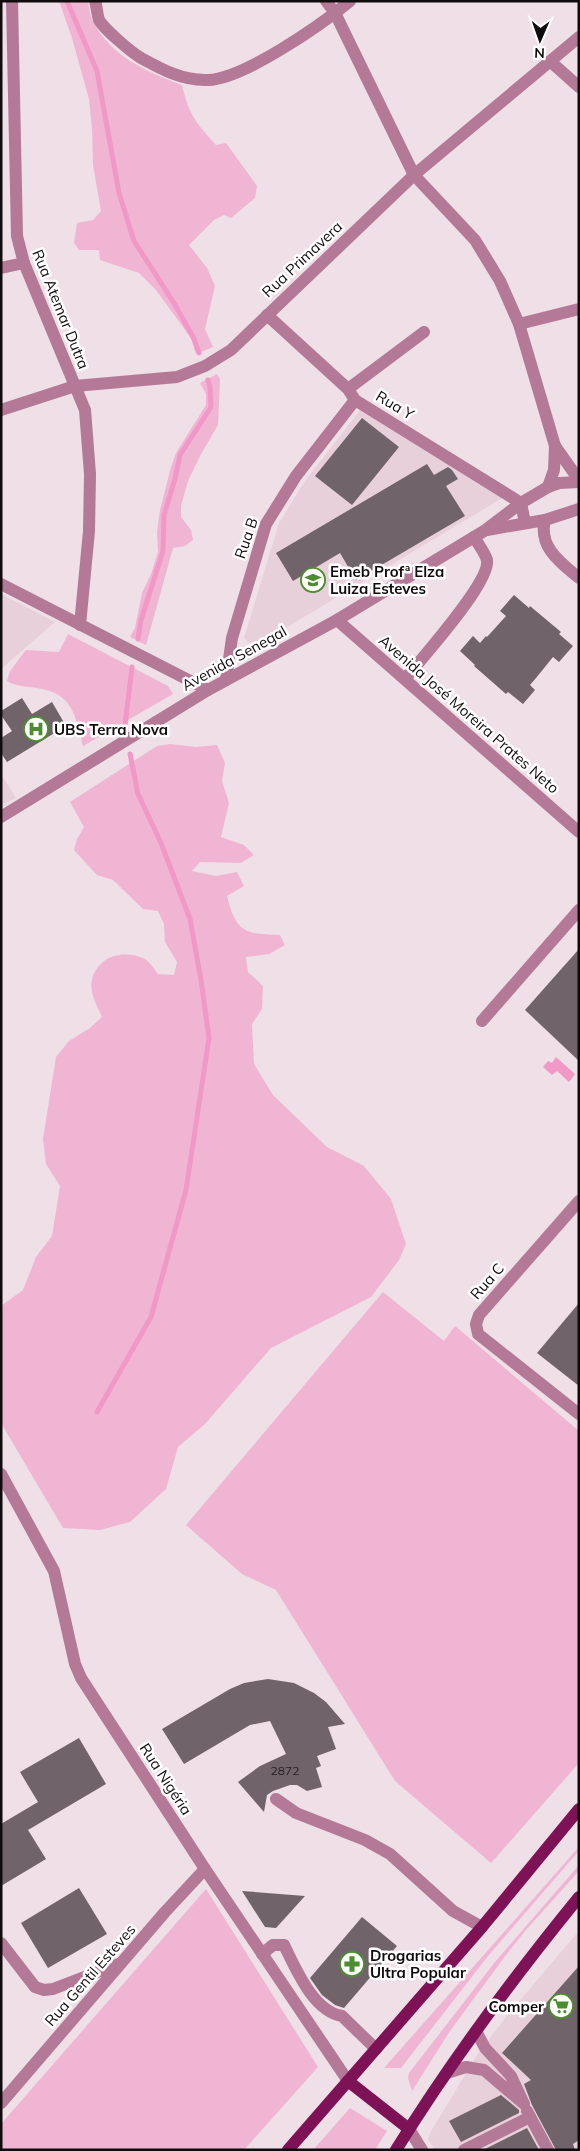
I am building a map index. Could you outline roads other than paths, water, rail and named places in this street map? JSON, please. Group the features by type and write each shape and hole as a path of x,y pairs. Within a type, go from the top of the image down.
{"main road":[{"path":"288,2150 482,1927 579,1809"},
{"path":"560,1833 579,1828"},
{"path":"396,2150 447,2073 525,1963 579,1897"},
{"path":"348,2081 409,2129"}],"street":[{"name":"Rua Atemar Dutra","path":"12,1 17,236 24,263 85,410 90,474 89,531 80,625"},
{"path":"95,1 100,21 130,51 173,75 209,80 240,71 266,58 335,13 350,1"},
{"path":"326,1 335,13 414,176 475,240 500,281 519,324 555,446 579,481"},
{"name":"Rua Primavera","path":"1,410 75,386 177,376 205,366 231,350 414,176 579,37"},
{"path":"551,62 579,87"},
{"path":"1,268 24,263"},
{"path":"519,324 579,309"},
{"name":"Rua Y","path":"267,315 348,389 355,400 521,503"},
{"path":"348,389 424,332"},
{"name":"Rua B","path":"226,680 232,638 266,524 296,476 355,400"},
{"path":"548,487 554,470 555,446"},
{"name":"Avenida Senegal","path":"1,816 208,690 337,620 479,534 521,503 548,487 559,483 579,481"},
{"path":"521,503 526,523"},
{"name":"Avenida Senegal","path":"479,534 546,520 579,509"},
{"path":"546,520 543,532 547,545 555,556 579,578"},
{"path":"405,679 469,601 485,575 487,561 479,534"},
{"path":"1,584 208,690"},
{"name":"Avenida José Moreira Prates Neto","path":"337,620 579,832"},
{"path":"482,1021 579,910"},
{"name":"Rua C","path":"579,1201 479,1315 476,1324 478,1334 579,1414"},
{"name":"Rua Nigéria","path":"1,1474 54,1571 74,1664 81,1678 205,1869 348,2081"},
{"path":"276,1799 296,1813 365,1840 390,1854 453,1911 482,1927"},
{"name":"Rua Gentil Esteves","path":"1,2103 205,1869"},
{"path":"1,1943 35,1987 44,1990 53,1989 123,1962"},
{"path":"262,1954 273,1945 284,1945 308,1990 334,2015 342,2016 376,2049"},
{"path":"476,2031 485,2048 511,2076 548,2150"},
{"path":"447,2073 466,2067 484,2070 524,2104"},
{"path":"464,2150 530,2117"},
{"path":"409,2129 422,2150"}],"waterway":[{"path":"67,1 97,71 119,193 134,241 174,303 194,339 199,353"},
{"path":"138,639 141,620 163,551 164,515 180,455 211,407 208,380"},
{"path":"125,725 132,667"},
{"path":"97,1412 151,1317 186,1190 209,1038 190,919 161,843 138,794 130,754"}],"place":[{"name":"Emeb Profª Elza Luiza Esteves","path":"313,580"},
{"name":"UBS Terra Nova","path":"36,729"},
{"name":"Drogarias Ultra Popular","path":"352,1964"},
{"name":"Comper","path":"561,2006"}]}
